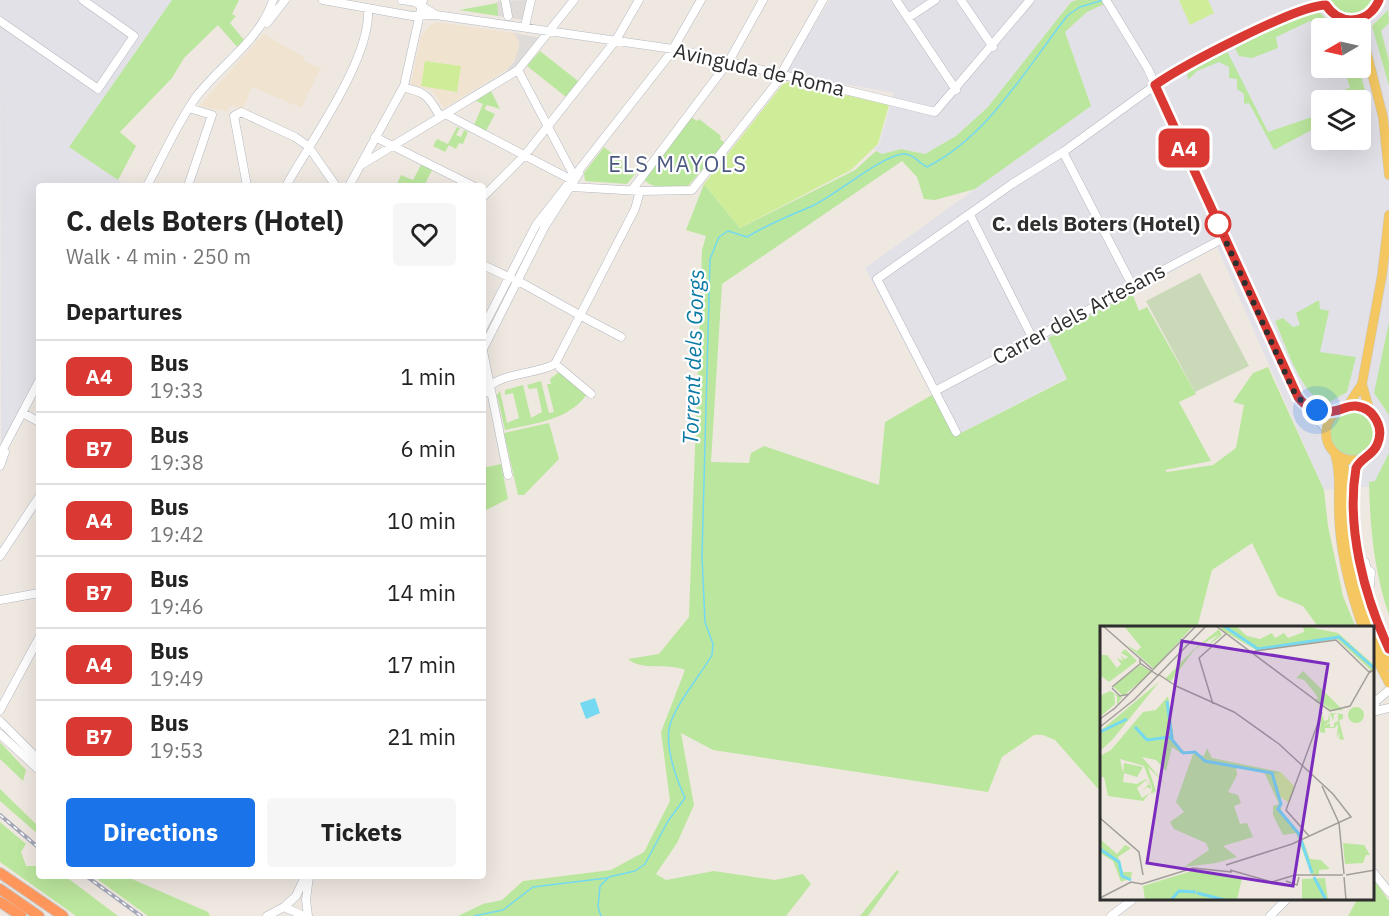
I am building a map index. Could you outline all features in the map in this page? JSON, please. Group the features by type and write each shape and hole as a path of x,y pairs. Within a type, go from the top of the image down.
{"highway":[{"path":"0,873 63,916"},
{"path":"0,889 39,916"},
{"path":"0,902 21,916"}],"main road":[{"path":"1358,18 1364,17 1375,8 1379,0"},
{"path":"1323,2 1333,14 1342,18"},
{"path":"1371,73 1381,108 1389,175"},
{"path":"1347,407 1362,384 1382,275 1389,214"},
{"path":"1362,384 1370,412 1378,423 1380,437 1374,450 1364,458 1346,485 1346,512 1355,577 1373,626"},
{"path":"1362,626 1344,563 1346,485 1339,470 1338,456 1327,441 1326,429 1336,411 1359,406 1370,412"},
{"path":"1338,456 1352,460 1364,458"},
{"path":"1346,512 1356,525 1374,626"},
{"path":"1374,628 1389,649"},
{"path":"1374,628 1389,666"},
{"path":"1374,654 1389,683"}],"street":[{"path":"0,21 98,89 134,36 83,0"},
{"path":"149,183 197,97 255,35 273,0"},
{"path":"168,148 192,109 285,0"},
{"name":"Avinguda de Roma","path":"323,0 419,17 436,15 525,26 673,49 935,112 993,47 1030,0"},
{"name":"Avinguda de Roma","path":"402,0 422,2 436,15"},
{"path":"506,0 508,16"},
{"path":"525,26 531,0"},
{"path":"361,165 518,70 574,0"},
{"path":"486,192 525,155 548,127 616,40 639,0"},
{"path":"486,344 554,208 582,166 673,49 701,0"},
{"path":"489,383 540,371 555,364 635,210 636,191 729,61 763,0"},
{"path":"409,89 421,91 443,114 572,180 636,191 692,190 782,75 823,0"},
{"path":"896,0 956,90"},
{"path":"908,18 935,0"},
{"path":"960,0 993,47"},
{"path":"1107,1 1149,70 1290,383 1304,404 1326,429"},
{"path":"351,183 404,86 422,2"},
{"path":"956,432 877,279 1063,152 1155,85 1230,44 1323,2"},
{"path":"287,183 348,80 362,42 368,8"},
{"path":"518,70 548,127 572,180"},
{"path":"189,183 212,115 192,109"},
{"path":"246,183 234,116 236,112 241,112 295,137 308,146 334,183"},
{"path":"375,137 467,183"},
{"path":"1063,152 1132,285"},
{"path":"572,180 582,166"},
{"path":"486,322 536,225 554,208"},
{"path":"970,215 1033,339"},
{"name":"Carrer dels Artesans","path":"935,391 1224,238"},
{"path":"486,266 576,313"},
{"path":"585,318 621,337"},
{"path":"486,366 495,418"},
{"path":"560,368 591,394"},
{"path":"489,383 508,475"},
{"path":"1,450 36,387"},
{"path":"1304,404 1317,410 1336,411"},
{"path":"23,413 36,420"},
{"path":"0,466 13,430"},
{"path":"0,556 36,502"},
{"path":"0,600 36,594"},
{"path":"0,710 36,644"},
{"path":"1374,708 1376,701 1389,690"},
{"path":"1374,712 1389,708"},
{"path":"0,721 36,756"},
{"path":"0,727 9,736 10,744"},
{"path":"0,734 36,768"},
{"path":"18,753 30,760 36,759"},
{"path":"1374,873 1389,892"},
{"path":"267,916 284,907 296,896 305,879"},
{"path":"284,907 306,916 307,879"},
{"path":"1111,916 1131,901"},
{"path":"1270,916 1285,901"}],"shaded area":[{"path":"0,0 172,0 69,147 123,183 36,183 36,380 1,444"},
{"path":"528,0 524,20 498,16 497,1"},
{"path":"830,0 1077,0 1071,2 987,108 956,136 925,154 901,149 882,154 874,149 879,144 894,93 784,73"},
{"path":"1113,0 1389,0 1389,465 1379,486 1324,490 1217,247 1049,338 1067,378 955,436 865,268 1091,106 1065,32 1087,12"},
{"path":"436,22 514,33 519,41 517,56 507,70 444,108 432,90 410,87 421,37 428,27"},
{"path":"514,33 542,38 516,69 507,70 514,62 519,47 519,41"},
{"path":"263,34 304,57 304,61 321,68 301,108 252,87 243,109 231,106 228,107 229,112 199,106"}],"green space":[{"path":"172,0 239,0 232,14 236,16 230,23 244,40 237,47 218,25 184,58 172,78 120,132 136,146 118,180 69,147"},
{"path":"1113,0 1087,12 1065,32 1091,106 975,189 935,200 924,199 917,177 902,161 722,284 711,462 749,463 751,453 764,446 879,485 885,422 932,395 955,436 1067,379 1048,338 1132,293 1139,311 1147,307 1196,394 1179,402 1211,461 1165,470 1167,472 1213,465 1236,448 1244,405 1233,402 1253,373 1268,367 1324,490 1328,526 1343,596 1355,626 1318,626 1303,606 1278,596 1252,543 1212,570 1198,626 1100,626 1100,791 1055,740 1043,735 1034,735 1002,757 988,792 713,750 681,733 694,805 677,843 656,874 666,880 714,871 775,880 803,874 811,884 786,916 458,916 483,904 502,900 523,881 611,870 644,852 670,801 661,732 685,670 641,665 628,659 659,654 689,617 702,250 706,236 686,230 704,184 740,228 855,170 876,151 882,154 901,149 925,154 956,136 987,108 1071,2"},
{"path":"1179,0 1208,0 1214,13 1190,25"},
{"path":"1329,0 1375,0 1363,11 1352,15 1340,12"},
{"path":"498,3 498,16 459,10"},
{"path":"1317,10 1325,18 1311,18 1311,21 1276,37 1278,48 1252,58 1239,56 1234,46"},
{"path":"1388,10 1389,23 1381,31 1389,61 1389,86 1372,26"},
{"path":"540,51 578,81 566,97 527,66"},
{"path":"1227,51 1268,132 1311,117 1311,130 1274,150 1249,103 1244,104 1244,94 1237,89 1237,79 1229,78 1229,67 1219,62 1197,71 1188,80 1187,72"},
{"path":"425,61 461,66 457,92 421,86"},
{"path":"1347,78 1362,78 1365,90 1345,89 1350,88"},
{"path":"789,82 889,105 878,144 851,170 740,228 704,184 783,84"},
{"path":"491,91 500,109 487,105 484,109 495,114 486,131 474,125 483,104 476,101"},
{"path":"691,117 697,121 699,119 721,136 720,139 725,143 688,186 664,187 648,183 644,179"},
{"path":"457,127 460,128 456,135 461,137 464,130 468,132 463,144 459,143 456,149 449,145 445,152 433,146 437,139 448,144"},
{"path":"604,147 636,173 627,184 585,181 584,173"},
{"path":"421,165 432,170 426,183 397,183 401,175 413,180"},
{"path":"1200,273 1249,366 1195,392 1146,301"},
{"path":"1319,300 1320,309 1329,311 1320,352 1356,357 1347,392 1328,403 1319,400 1303,382 1275,321 1283,318 1293,327 1300,325 1296,313"},
{"path":"1389,322 1389,415 1374,393"},
{"path":"559,372 587,394 579,403 550,420 505,430 497,395 500,391 507,423 519,418 513,393 505,395 505,390 523,385 531,418 542,412 537,388 529,389 527,385 541,381 549,413 554,412 547,384 551,384 550,379"},
{"path":"1353,410 1369,417 1376,433 1369,449 1353,456 1337,449 1330,433 1337,417"},
{"path":"549,423 559,459 524,495 518,495 504,433"},
{"path":"1389,453 1389,615 1374,549 1369,482 1375,481"},
{"path":"501,464 508,499 486,510 486,467"},
{"path":"0,742 26,770 23,781 0,759"},
{"path":"0,789 36,824 36,832 0,801"},
{"path":"0,822 26,844 21,852 26,866 36,866 36,879 69,879 118,916 76,916 0,862"},
{"path":"897,870 899,872 868,916 860,916"},
{"path":"97,879 132,879 208,912 210,916 148,916"},
{"path":"1374,879 1389,901 1389,916 1348,916 1356,901 1374,901"}],"water":[{"path":"595,698 600,713 586,719 580,703"}],"waterway":[{"name":"Torrent dels Gorgs","path":"601,916 598,907 600,886 609,877 635,871 645,864 668,821 685,798 670,756 669,729 681,701 712,655 713,644 705,622 702,556 710,259 719,237 728,231 747,237 820,202 870,169 893,157 909,155 927,167 949,154 988,119 1068,15 1080,7 1103,0"},
{"path":"474,916 503,910 533,887 607,878"}],"railway":[{"path":"0,815 36,845"},
{"path":"90,879 141,916"}],"bus line":[{"name":"A4","path":"1379,0 1368,15 1353,20 1339,17 1326,5 1308,7 1230,44 1155,85 1298,397 1312,409 1336,411 1353,406 1362,407 1376,418 1380,428 1379,440 1371,454 1364,458 1356,468 1354,493 1361,563 1370,600 1389,649"}],"place":[{"name":"C. dels Boters (Hotel)","path":"1218,224"}],"district":[{"name":"ELS MAYOLS","path":"678,164"}],"route":[{"path":"1218,224 1293,390 1304,404 1317,410"}]}
